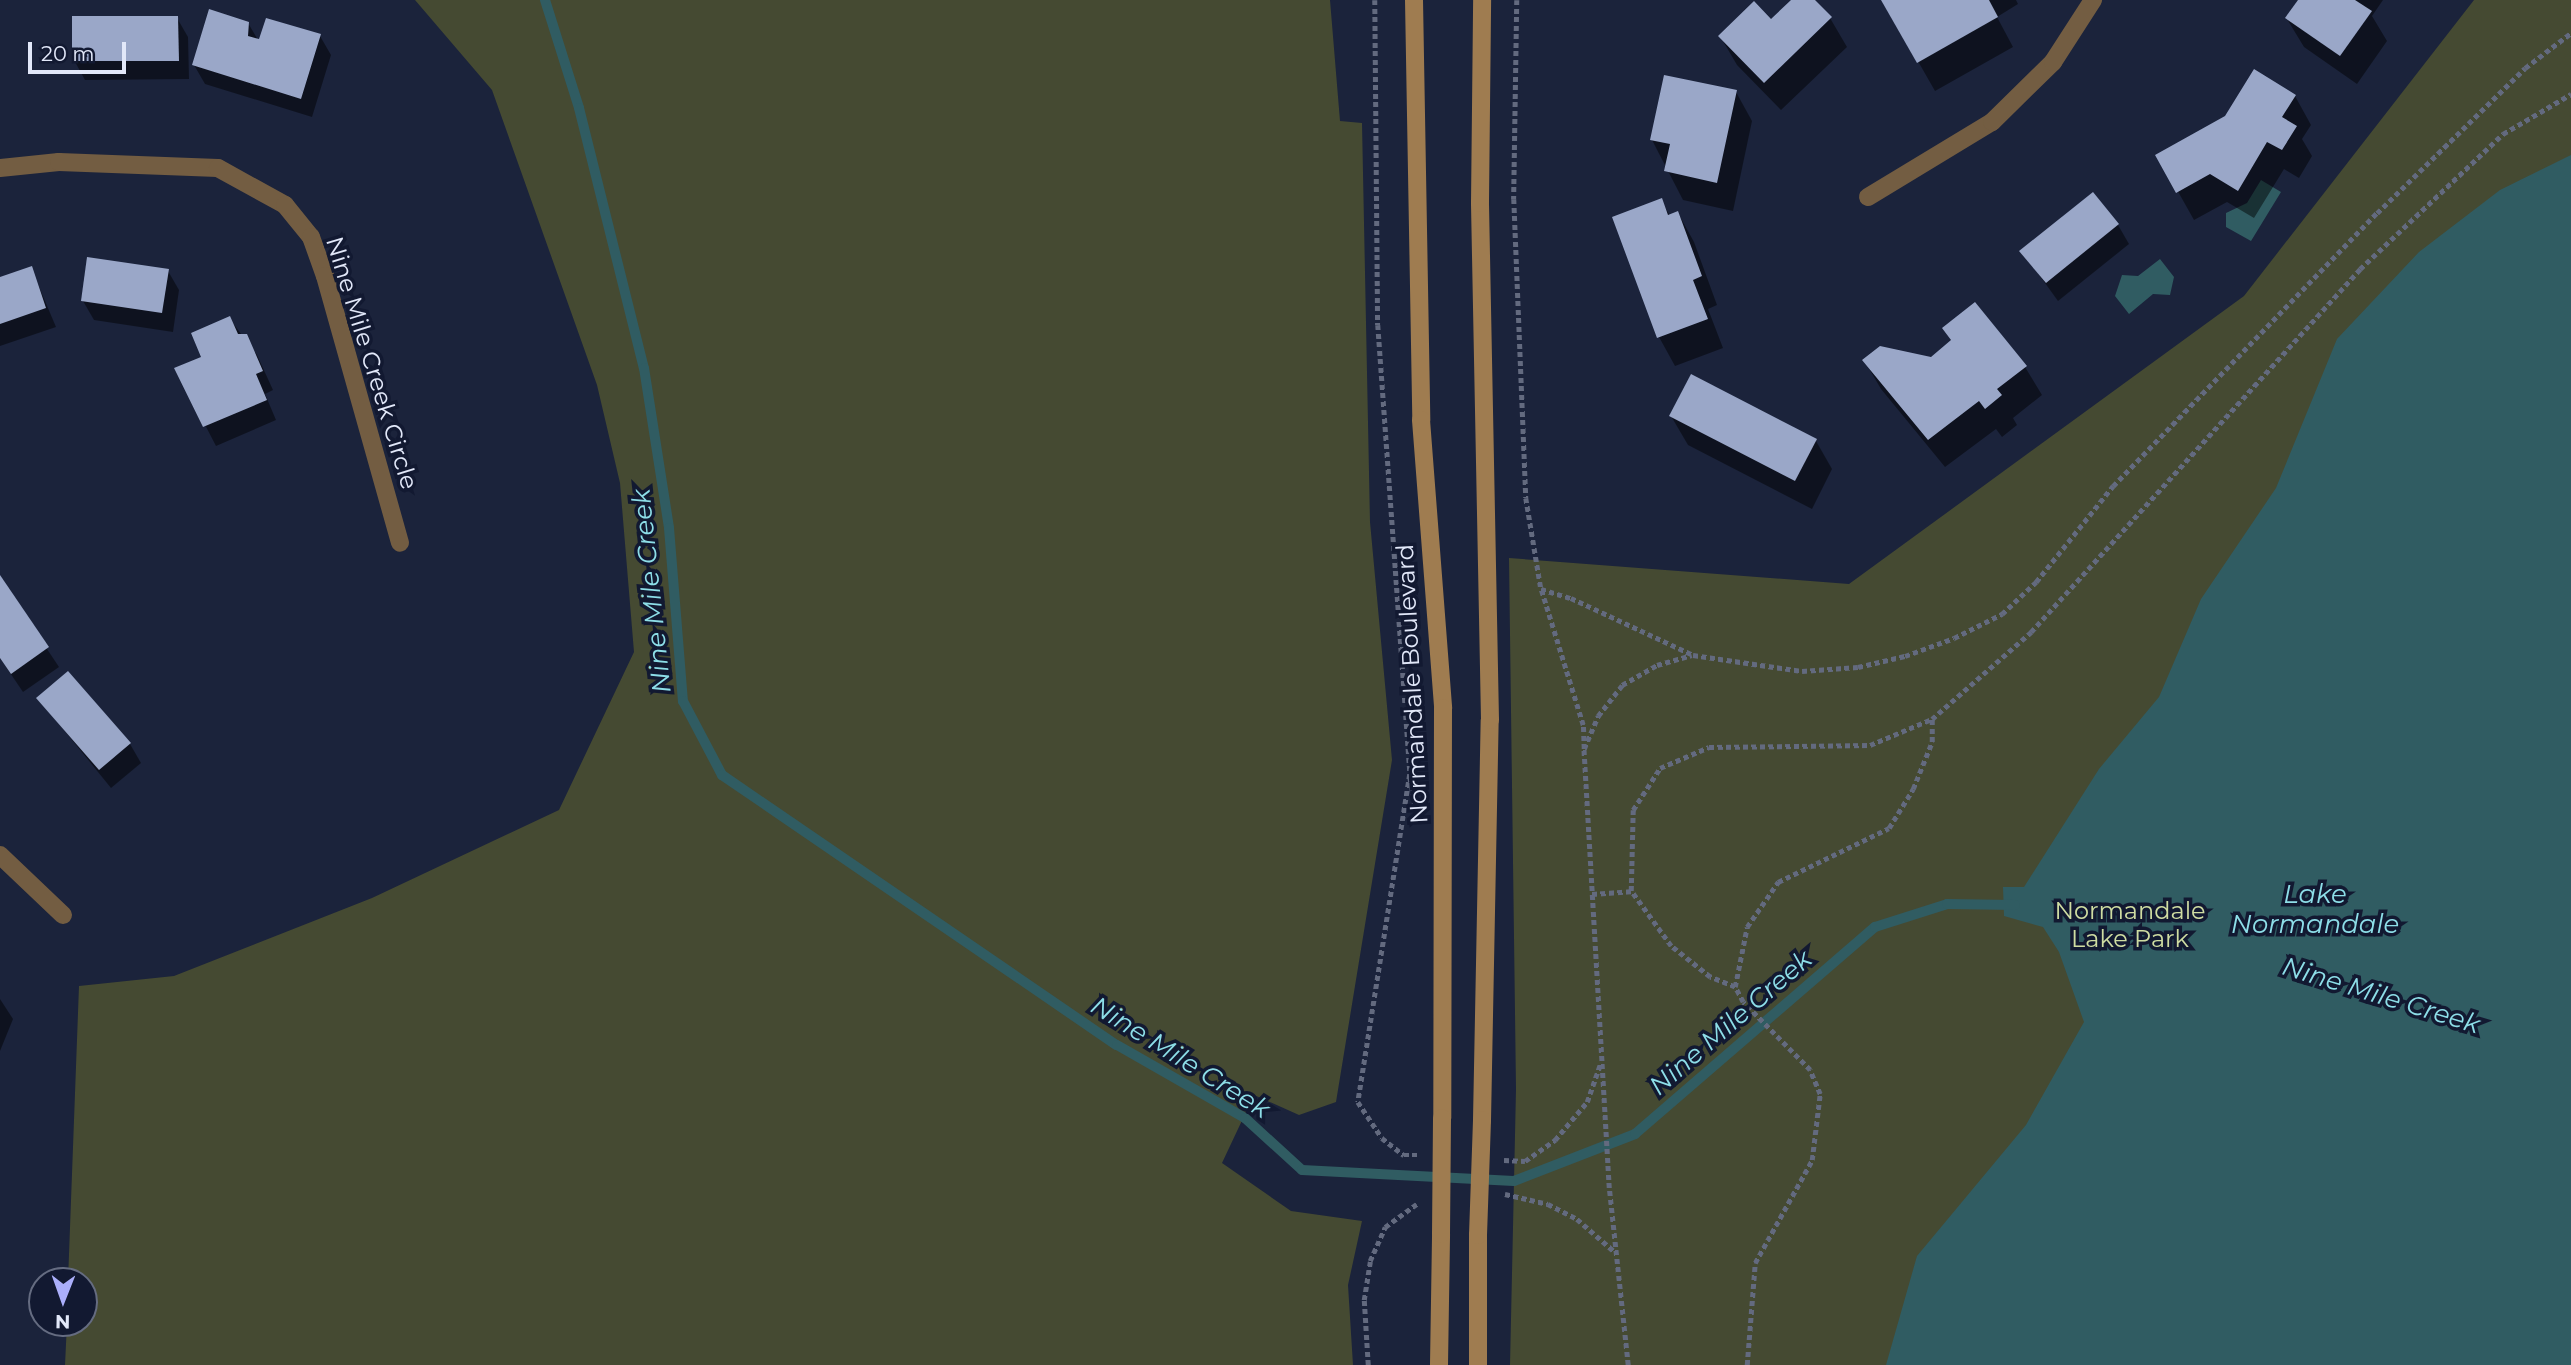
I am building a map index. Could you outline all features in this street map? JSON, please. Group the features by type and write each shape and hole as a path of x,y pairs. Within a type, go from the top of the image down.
{"main road":[{"name":"Normandale Boulevard","path":"1414,0 1421,420 1443,708 1439,1365"},
{"path":"1478,1365 1478,1235 1490,719 1482,311 1482,0"}],"street":[{"path":"1868,197 1992,122 2053,62 2093,0"},
{"name":"Nine Mile Creek Circle","path":"0,168 59,162 218,168 285,205 311,237 325,276 400,543"},
{"path":"0,855 63,915"}],"path":[{"path":"1375,0 1378,325 1410,774 1358,1102 1382,1138 1404,1154 1431,1156"},
{"path":"1517,0 1514,199 1526,498 1541,589 1583,725 1609,1188 1628,1365"},
{"path":"1541,589 1571,598 1693,654 1802,671 1858,667 1954,638 2001,614 2036,582 2113,486 2320,271 2525,68 2571,33"},
{"path":"1735,987 1710,977 1671,946 1631,891 1633,810 1660,768 1709,747 1870,745 1932,719 2031,632 2360,269 2503,134 2571,94"},
{"path":"1584,749 1598,716 1622,685 1657,665 1693,654"},
{"path":"1747,1365 1755,1264 1812,1160 1819,1127 1820,1094 1810,1070 1780,1035 1743,1002 1735,987 1747,927 1778,882 1889,828 1913,789 1932,742 1932,719"},
{"path":"1592,894 1631,891"},
{"path":"1498,1160 1525,1161 1555,1140 1587,1102 1601,1062"}],"green space":[{"path":"415,0 1330,0 1340,121 1362,123 1370,522 1392,760 1336,1102 1299,1115 1254,1095 1222,1163 1291,1211 1362,1221 1348,1285 1353,1365 65,1365 66,1337 98,1337 98,1267 69,1267 79,986 174,976 372,898 559,810 634,652 620,483 597,385 492,90"},
{"name":"Normandale Lake Park","path":"2474,0 2571,0 2571,1365 1510,1365 1516,1089 1509,558 1849,584 2244,296"}],"water":[{"name":"Lake Normandale","path":"2571,155 2571,1365 1886,1365 1917,1256 2026,1125 2084,1022 2059,952 2043,927 2004,916 2003,887 2024,887 2099,769 2159,697 2201,599 2276,488 2337,339 2419,252 2500,190"},
{"path":"2261,180 2281,192 2251,241 2226,227 2226,213 2247,203"},
{"path":"2160,259 2174,277 2170,295 2153,294 2129,314 2115,296 2122,275 2138,276"}],"building":[{"path":"1791,0 1815,0 1832,17 1764,83 1718,36 1754,1 1771,19"},
{"path":"1881,0 1989,0 1998,17 1917,63"},
{"path":"2298,0 2355,0 2372,11 2340,56 2285,18"},
{"path":"209,9 249,22 248,36 259,39 266,18 321,34 301,99 192,65"},
{"path":"72,16 178,16 179,61 72,61"},
{"path":"2254,69 2296,95 2282,117 2297,126 2282,150 2267,142 2238,191 2210,174 2176,193 2155,155 2225,116"},
{"path":"1664,75 1737,90 1717,183 1664,171 1670,144 1650,140"},
{"path":"2093,192 2119,224 2046,283 2019,251"},
{"path":"1662,198 1668,215 1678,211 1702,276 1693,280 1708,319 1657,338 1612,217"},
{"path":"87,257 169,269 162,313 81,301"},
{"path":"32,266 46,308 0,324 0,277"},
{"path":"1975,302 2027,366 1997,389 2002,395 1985,409 1979,401 1928,440 1862,360 1880,346 1931,357 1951,340 1942,328"},
{"path":"230,316 238,334 247,334 263,371 256,374 267,400 203,427 174,368 201,357 191,333"},
{"path":"1691,374 1817,439 1795,481 1669,416"},
{"path":"0,575 49,647 11,674 0,658"},
{"path":"68,671 131,743 99,770 36,698"}],"waterway":[{"name":"Nine Mile Creek","path":"545,0 579,108 644,368 669,528 683,701 722,775 1117,1045 1245,1118 1302,1170 1514,1181 1635,1134 1875,927 1947,904 2015,905"}]}
